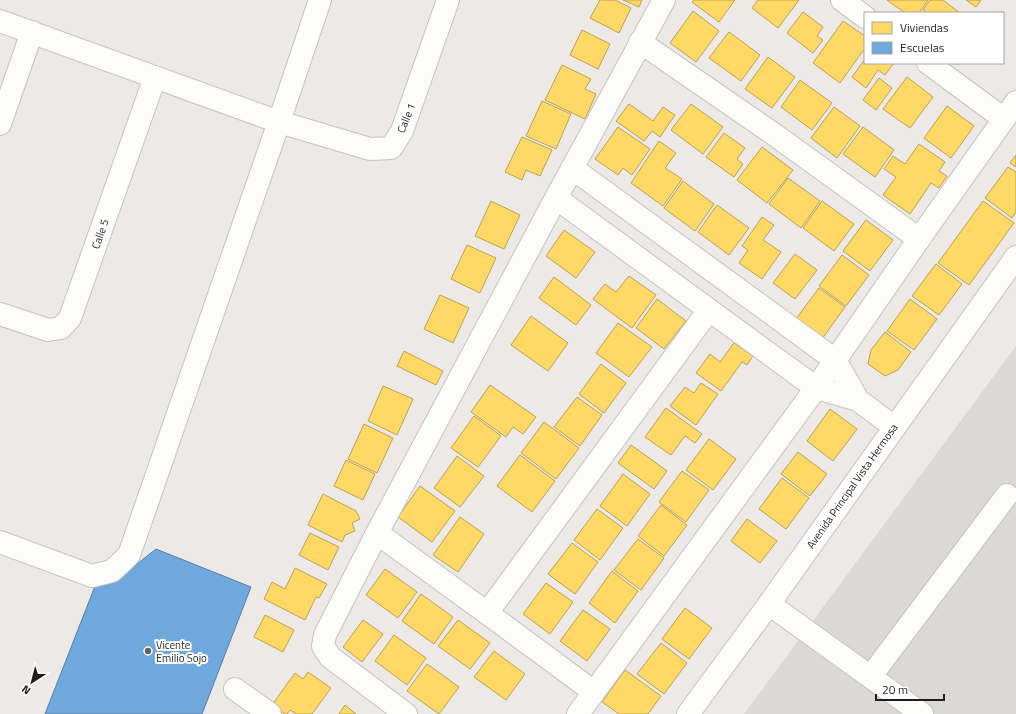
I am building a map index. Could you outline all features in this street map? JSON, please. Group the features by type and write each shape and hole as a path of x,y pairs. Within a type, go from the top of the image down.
{"street":[{"path":"0,542 92,576 112,571 128,555 320,0"},
{"name":"Calle 1","path":"279,122 370,149 391,148 402,131 448,0"},
{"path":"406,714 330,657 323,646 325,635 377,534 572,168 664,0"},
{"path":"842,0 864,16"},
{"path":"0,21 279,122"},
{"path":"0,124 32,32"},
{"path":"640,42 775,135 919,239"},
{"path":"578,714 816,388 1010,111 930,64"},
{"name":"Calle 5","path":"0,314 48,330 61,328 70,318 155,77"},
{"path":"572,168 835,360 858,400"},
{"path":"556,198 816,388 858,400 894,427"},
{"name":"Avenida Principal Vista Hermosa","path":"688,714 769,604 1016,257"},
{"path":"487,613 709,310"},
{"path":"871,676 1007,495"},
{"path":"377,534 594,692"},
{"path":"769,604 922,714"},
{"path":"235,689 270,714"}],"shaded area":[{"path":"1016,346 1016,714 744,714"}],"building: Viviendas":[{"path":"600,0 615,0 631,8 619,33 590,18"},
{"path":"623,0 642,0 639,7"},
{"path":"694,0 735,0 719,22 692,2"},
{"path":"758,0 799,0 778,28 752,8"},
{"path":"887,0 928,0 920,12 904,12"},
{"path":"930,0 943,0 959,12 926,12 923,10"},
{"path":"966,0 981,0 976,7"},
{"path":"693,11 719,31 696,62 670,43"},
{"path":"803,12 823,27 817,36 823,40 813,53 787,33"},
{"path":"843,21 864,35 864,49 840,83 813,63"},
{"path":"582,30 610,44 598,69 570,55"},
{"path":"729,32 760,55 741,81 709,58"},
{"path":"768,57 795,77 772,108 745,89"},
{"path":"864,60 864,64 893,64 885,75 878,70 866,88 852,77"},
{"path":"562,65 591,79 585,89 596,94 585,119 545,100"},
{"path":"907,77 933,97 910,128 883,109"},
{"path":"879,78 892,88 876,110 863,100"},
{"path":"800,80 832,103 812,130 781,107"},
{"path":"542,101 571,114 556,149 526,136"},
{"path":"629,104 653,121 663,107 675,115 660,137 652,131 644,141 616,121"},
{"path":"691,104 723,127 703,154 671,130"},
{"path":"947,106 974,126 951,158 924,138"},
{"path":"834,107 860,126 837,158 811,138"},
{"path":"618,127 650,149 632,175 623,168 618,175 595,159"},
{"path":"863,127 894,150 875,177 843,154"},
{"path":"724,133 745,148 737,159 743,164 734,177 706,157"},
{"path":"522,137 552,150 540,176 526,170 522,180 505,172"},
{"path":"659,141 676,153 665,168 682,179 663,206 631,183"},
{"path":"919,144 945,162 939,171 947,176 939,188 931,183 910,214 883,195 896,177 884,169 893,156 905,164"},
{"path":"762,147 793,170 767,203 737,180"},
{"path":"1016,155 1016,167 1010,163"},
{"path":"1008,167 1016,172 1016,212 1012,218 985,198"},
{"path":"788,178 820,201 801,228 769,204"},
{"path":"683,181 714,204 695,231 664,208"},
{"path":"491,201 520,215 504,249 475,236"},
{"path":"822,201 854,224 834,251 803,228"},
{"path":"983,201 1014,223 969,285 938,263"},
{"path":"717,205 749,228 729,255 698,232"},
{"path":"762,217 774,225 763,240 781,252 762,279 739,263 748,250 742,246"},
{"path":"866,220 893,240 870,271 843,251"},
{"path":"564,230 595,252 576,278 546,256"},
{"path":"467,245 496,258 480,293 451,279"},
{"path":"795,254 817,270 795,299 773,283"},
{"path":"842,255 869,275 846,306 819,286"},
{"path":"936,264 962,284 939,315 912,296"},
{"path":"629,276 656,295 632,328 593,299 605,284 616,292"},
{"path":"554,277 591,305 576,325 539,298"},
{"path":"819,288 845,307 822,339 796,319"},
{"path":"440,295 469,308 453,343 424,329"},
{"path":"657,299 686,321 664,349 636,328"},
{"path":"910,299 937,319 914,350 887,331"},
{"path":"531,316 568,343 548,371 511,345"},
{"path":"618,323 652,347 629,377 596,353"},
{"path":"885,332 911,352 898,370 885,376 868,364 871,350"},
{"path":"734,343 753,356 747,365 742,362 721,391 696,373 710,354 720,362"},
{"path":"404,351 443,371 436,385 397,366"},
{"path":"601,364 626,383 604,413 579,394"},
{"path":"701,383 718,394 696,425 670,406 685,387 694,393"},
{"path":"490,385 536,417 523,434 513,427 506,437 471,412"},
{"path":"383,386 413,399 397,435 368,421"},
{"path":"577,397 602,415 580,446 554,427"},
{"path":"666,408 702,434 695,443 685,436 671,455 645,437"},
{"path":"830,409 857,429 833,461 807,441"},
{"path":"474,416 501,436 478,467 451,448"},
{"path":"544,422 579,448 556,479 521,453"},
{"path":"364,424 393,438 377,473 348,459"},
{"path":"709,439 736,459 713,490 686,470"},
{"path":"631,445 667,471 654,489 618,463"},
{"path":"798,452 827,474 810,496 781,474"},
{"path":"520,455 555,481 532,512 497,486"},
{"path":"457,456 484,476 460,507 434,488"},
{"path":"346,460 375,474 363,500 334,486"},
{"path":"682,471 709,490 686,522 659,502"},
{"path":"623,474 650,494 627,526 600,506"},
{"path":"782,478 809,498 786,529 759,509"},
{"path":"420,486 455,511 432,542 398,517"},
{"path":"323,494 356,511 360,519 352,523 355,531 345,535 342,542 308,525"},
{"path":"661,505 687,525 664,556 638,536"},
{"path":"597,509 623,528 600,560 574,540"},
{"path":"460,517 484,534 458,572 433,555"},
{"path":"747,519 777,541 760,563 731,541"},
{"path":"310,533 339,547 328,570 299,555"},
{"path":"638,539 664,558 641,590 614,570"},
{"path":"572,543 598,562 575,594 548,574"},
{"path":"295,568 327,584 319,598 316,597 305,620 264,599 272,582 285,589"},
{"path":"385,569 417,592 398,618 366,595"},
{"path":"612,571 638,591 615,623 589,603"},
{"path":"546,583 573,602 550,634 523,614"},
{"path":"421,594 453,617 434,644 402,621"},
{"path":"685,608 712,628 689,659 662,639"},
{"path":"583,610 610,629 587,661 560,641"},
{"path":"265,615 294,630 283,652 254,637"},
{"path":"363,620 383,634 362,662 343,647"},
{"path":"458,620 490,643 470,669 438,646"},
{"path":"394,635 426,658 407,685 375,661"},
{"path":"661,643 687,663 664,694 637,674"},
{"path":"494,651 525,674 506,700 474,677"},
{"path":"427,664 459,687 439,714 407,691"},
{"path":"625,670 661,696 648,714 619,714 602,702"},
{"path":"308,672 331,688 312,714 296,714 290,710 287,714 285,714 272,705 295,673 303,679"},
{"path":"345,705 356,714 339,714"}],"building: Escuelas":[{"name":"Vicente Emilio Sojo","path":"156,549 251,587 202,714 45,714 97,581 132,568"}],"place":[{"name":"Vicente Emilio Sojo","path":"148,651"}]}
